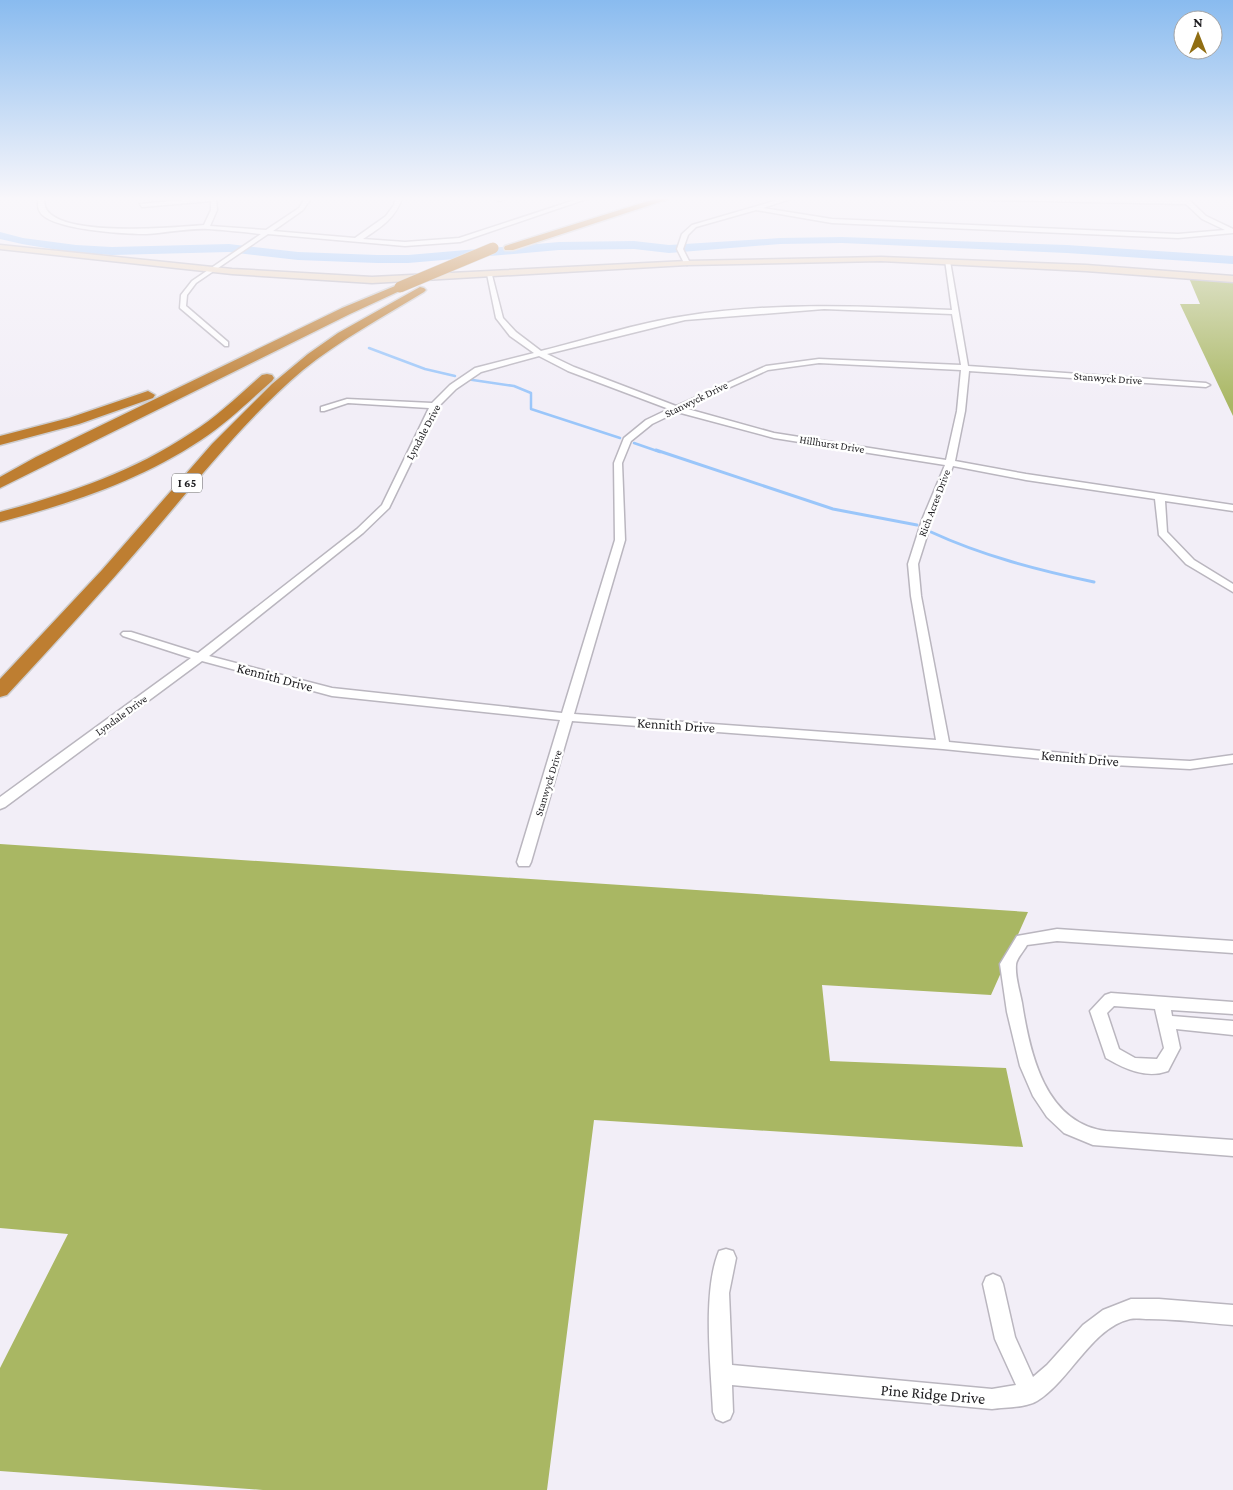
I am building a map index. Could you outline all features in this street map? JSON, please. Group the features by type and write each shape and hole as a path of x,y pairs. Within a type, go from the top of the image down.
{"highway":[{"name":"I 65","path":"0,483 41,460 261,353 399,295 456,267"},
{"name":"I 65","path":"0,691 122,558 197,471 277,386 300,366 399,295 420,290 470,267"},
{"path":"0,517 98,485 168,453 196,436 286,364 399,295"},
{"path":"0,441 65,424 118,407 196,375 261,353"}],"main road":[{"path":"182,267 273,276 364,280 629,267"},
{"path":"1057,267 1233,279"}],"street":[{"path":"219,267 194,282 184,295 182,307 225,344"},
{"name":"Rich Acres Drive","path":"944,745 916,596 912,564 950,463 962,411 965,368 948,267"},
{"name":"Hillhurst Drive","path":"489,275 500,318 513,334 540,354 571,369 676,409 774,435 1026,477 1233,508"},
{"name":"Lyndale Drive","path":"0,804 200,657 360,531 386,506 434,406 453,387 478,370 659,323 730,312 824,307 956,312"},
{"name":"Stanwyck Drive","path":"524,862 620,540 618,463 627,440 649,422 766,368 819,361 965,368 1206,384"},
{"path":"324,409 347,402 434,406"},
{"path":"1160,498 1162,533 1190,562 1233,589"},
{"name":"Kennith Drive","path":"127,634 200,657 332,692 568,717 944,745 1094,760 1190,765 1233,759"},
{"path":"1233,947 1057,935 1022,940 1008,964 1018,1030 1038,1091 1050,1110 1064,1124 1091,1136 1233,1148"},
{"path":"1161,1002 1172,1048 1162,1066 1133,1065 1112,1053 1098,1011 1111,999 1161,1002 1233,1008"},
{"path":"1166,1022 1233,1028"},
{"path":"724,1412 719,1293 726,1258"},
{"path":"993,1284 1005,1338 1030,1393 1054,1372 1090,1332 1110,1317 1131,1309 1159,1309 1233,1315"},
{"name":"Pine Ridge Drive","path":"722,1374 992,1399 1030,1393"}],"green space":[{"path":"1189,278 1233,281 1233,416 1180,304 1200,304"},
{"path":"0,844 1028,912 991,995 822,985 830,1061 1006,1068 1023,1147 594,1120 547,1490 263,1490 0,1471 0,1368 68,1234 0,1228"}],"waterway":[{"path":"369,348 425,369 455,376"},
{"path":"466,379 514,386 531,393 531,409 620,438"},
{"path":"634,443 660,452"},
{"path":"656,450 833,509 917,525"},
{"path":"931,532 1011,562 1094,582"}]}
